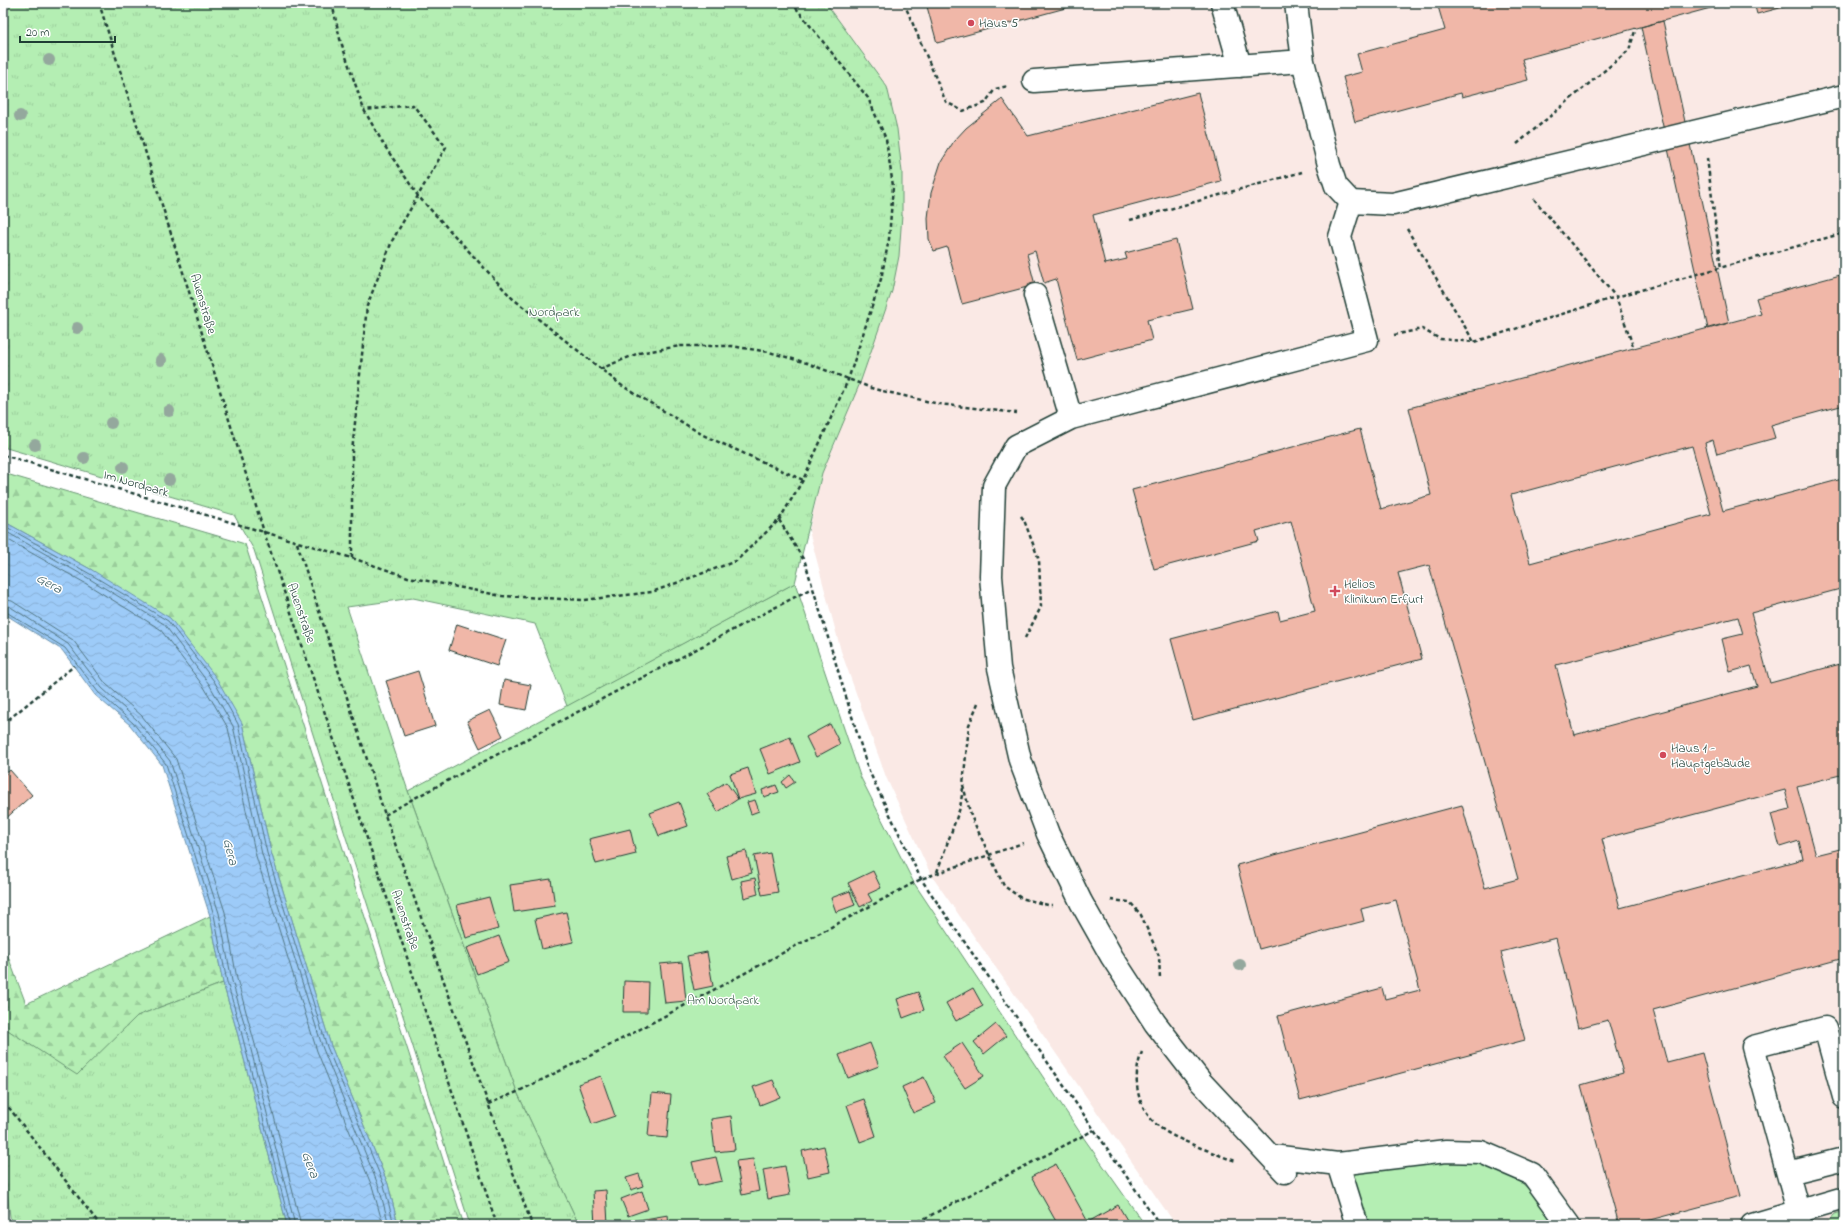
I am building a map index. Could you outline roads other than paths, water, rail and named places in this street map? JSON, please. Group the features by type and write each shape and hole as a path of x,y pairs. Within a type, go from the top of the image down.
{"lane":[{"path":"1222,3 1240,66"},
{"path":"1296,3 1303,61 1329,165 1336,186 1351,202 1393,204 1513,174 1844,96"},
{"path":"1034,81 1303,61"},
{"path":"1285,1172 1272,1156 1236,1121 1202,1082 1155,1023 1112,957 1081,902 1048,834 1020,760 999,668 991,576 994,486 1016,446 1071,418 1367,340 1340,237 1351,202"},
{"path":"1035,295 1071,418"},
{"path":"1799,1218 1753,1046 1825,1028 1844,1098"},
{"path":"1272,1156 1338,1164 1446,1151 1481,1152 1532,1174 1569,1225"},
{"path":"1788,1174 1844,1159"},
{"path":"1338,1164 1356,1225"},
{"path":"1752,1225 1799,1218 1844,1198"}],"water":[{"name":"Gera","path":"3,521 92,570 170,618 217,679 242,723 271,852 331,1046 388,1184 398,1225 287,1225 223,983 210,916 162,765 130,725 95,695 62,650 3,613"}],"place":[{"name":"Haus 5","path":"971,23"},
{"name":"Helios Klinikum Erfurt","path":"1335,591"},
{"name":"Haus 1 - Hauptgebäude","path":"1663,755"}],"park label":[{"name":"Nordpark","path":"554,312"},
{"name":"Am Nordpark","path":"723,1000"}]}
